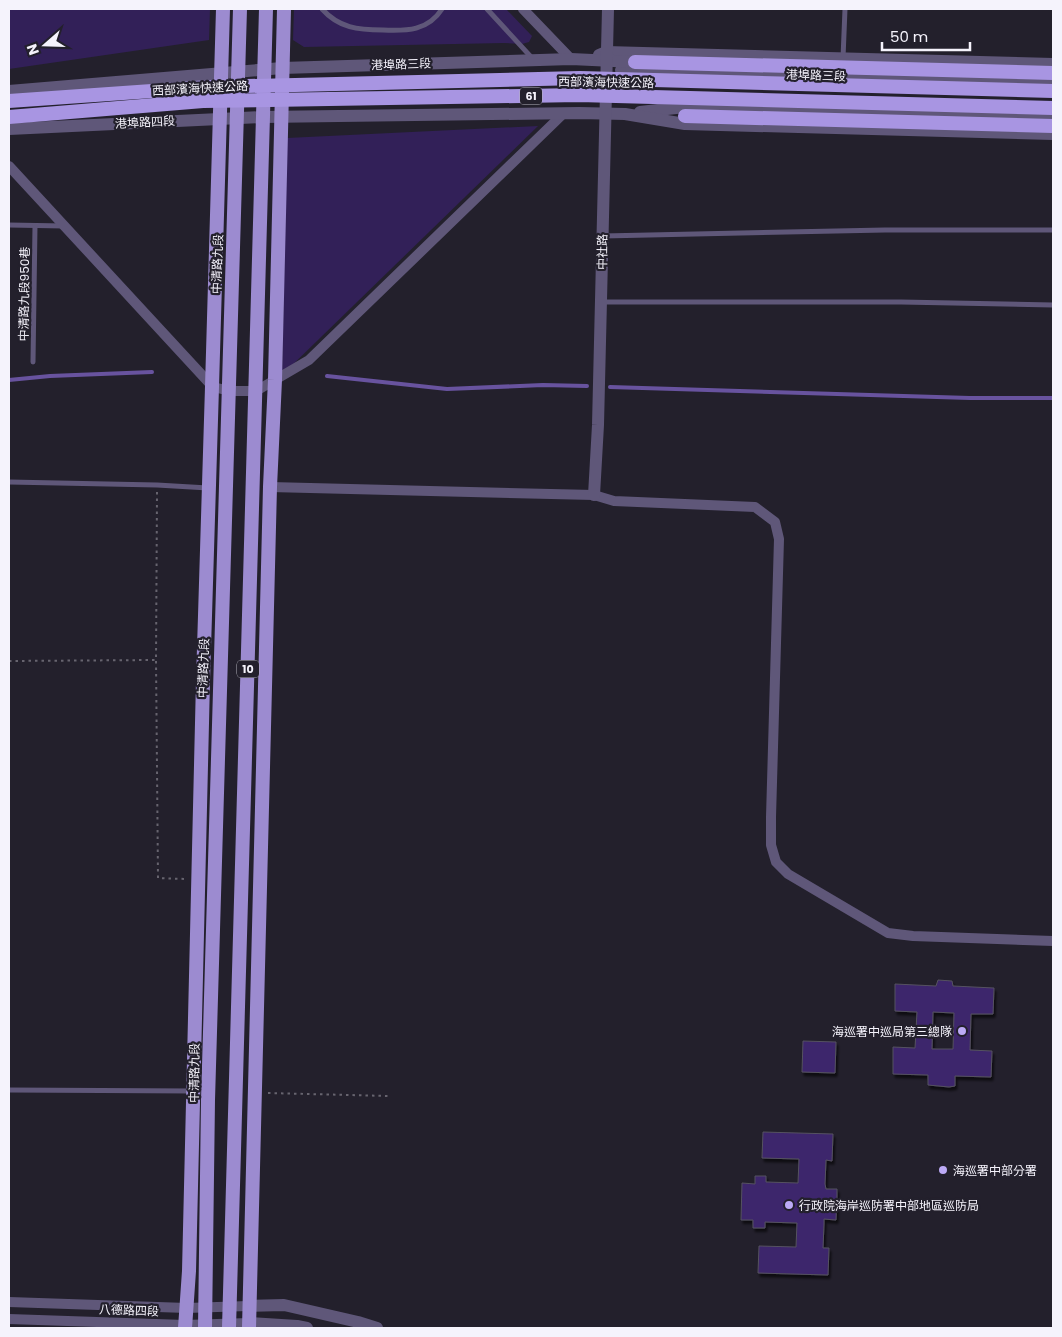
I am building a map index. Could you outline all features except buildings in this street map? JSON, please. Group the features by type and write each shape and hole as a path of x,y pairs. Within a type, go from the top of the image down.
{"highway":[{"path":"634,62 1053,73"},
{"name":"西部濱海快速公路","path":"9,101 209,87 580,78 1053,91"},
{"name":"西部濱海快速公路","path":"9,117 203,101 579,95 1053,108"},
{"path":"685,116 1053,126"}],"main road":[{"name":"中清路九段","path":"185,1326 194,1091 197,879 223,9"},
{"name":"中清路九段","path":"205,1326 208,1100 240,9"},
{"name":"10","path":"229,1326 266,9"},
{"path":"249,1326 248,1306 284,9"}],"street":[{"path":"523,9 576,60"},
{"name":"中社路","path":"594,495 598,425 608,9"},
{"name":"港埠路三段","path":"606,61 843,59 1053,64"},
{"name":"港埠路三段","path":"222,73 282,68 534,60 634,62"},
{"name":"港埠路三段","path":"606,61 1053,82"},
{"path":"9,91 222,73"},
{"path":"625,114 685,107 1053,117"},
{"path":"9,166 213,387 230,391 256,391 309,360 564,113"},
{"path":"282,117 564,113 685,116"},
{"path":"625,114 685,124 1053,134"},
{"name":"港埠路四段","path":"9,129 238,117 282,117"},
{"path":"270,487 594,495 614,501 754,507 775,522 779,539 771,845 776,862 788,874 888,933 913,936 1053,941"},
{"name":"八德路四段","path":"9,1302 186,1308 248,1306"},
{"path":"248,1306 284,1305 377,1328"},
{"name":"八德路四段","path":"9,1320 185,1326 249,1326"},
{"path":"249,1326 297,1326 307,1328"}],"lane":[{"path":"322,9 336,22 353,29 408,31 424,26 437,16 442,9"},
{"path":"487,9 534,60"},
{"path":"843,59 845,9"},
{"path":"9,226 65,226"},
{"name":"中清路九段950巷","path":"33,362 35,226"},
{"path":"602,236 885,230 1053,230"},
{"path":"601,302 901,302 1053,305"},
{"path":"9,482 208,488"},
{"path":"9,1090 194,1091"}],"path":[{"path":"157,485 158,878 197,879"},
{"path":"9,661 156,660"},
{"path":"254,1093 388,1096"}],"shaded area":[{"path":"9,9 210,9 209,40 9,69"},
{"path":"294,9 506,9 532,36 529,42 522,44 304,47 293,40"},
{"path":"538,126 282,375 287,138"}],"waterway":[{"path":"9,380 50,376 152,372"},
{"path":"327,376 447,389 543,385 587,386"},
{"path":"610,387 970,398 1053,398"}],"place":[{"name":"海巡署中巡局第三總隊","path":"962,1031"},
{"name":"海巡署中部分署","path":"943,1170"},
{"name":"行政院海岸巡防署中部地區巡防局","path":"789,1205"}]}
